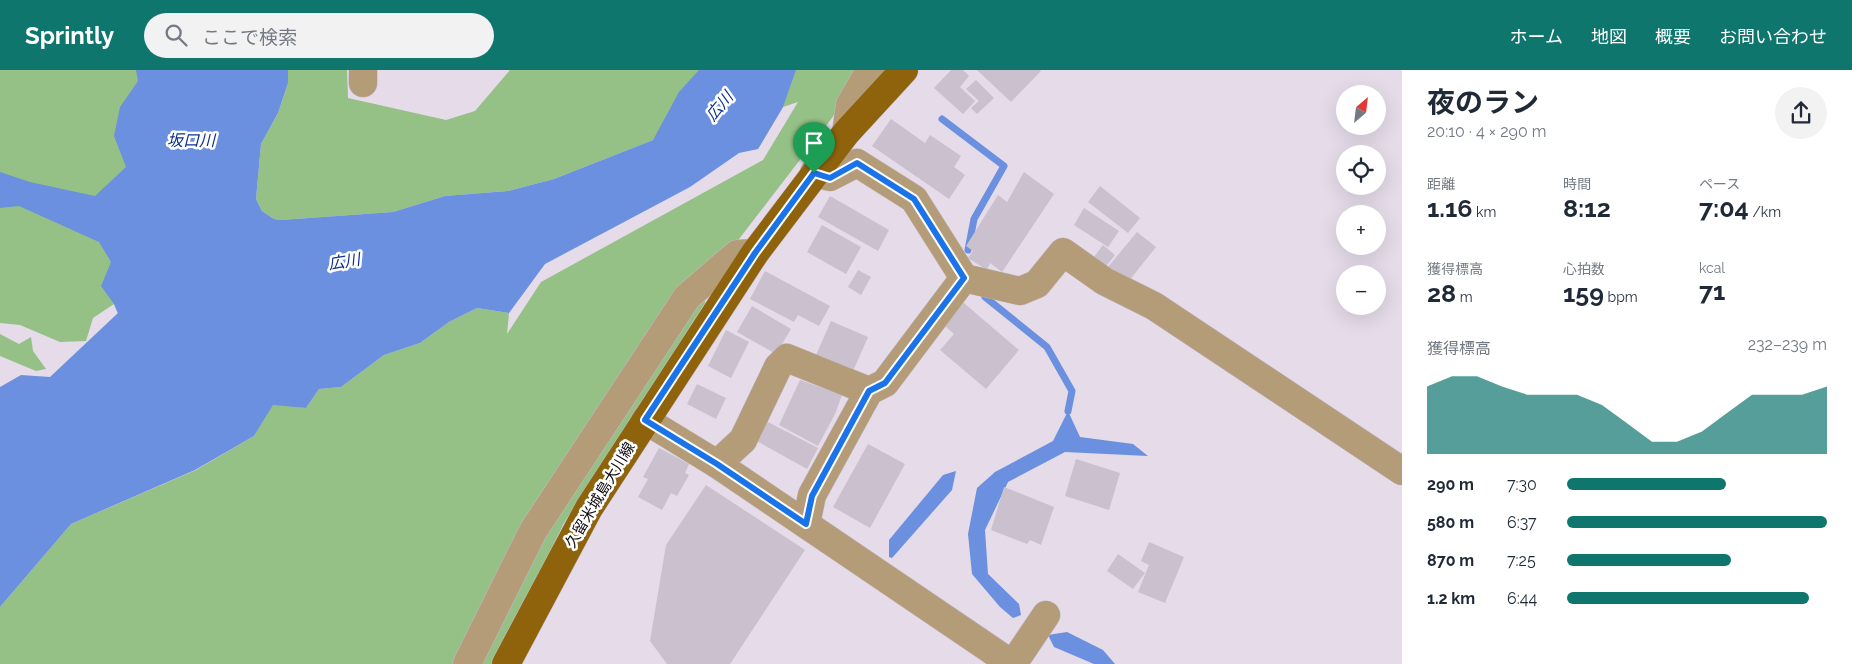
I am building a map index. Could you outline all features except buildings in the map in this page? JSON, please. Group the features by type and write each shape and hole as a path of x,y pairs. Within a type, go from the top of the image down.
{"main road":[{"name":"久留米城島大川線","path":"506,664 589,508 755,253 846,133 904,70"}],"street":[{"path":"846,133 850,105 870,70"},
{"path":"814,173 830,178 857,163 914,199 964,278 1020,291 1037,284 1063,252 1104,281 1154,306 1402,471"},
{"path":"467,664 533,531 687,297 738,254 755,253"},
{"path":"806,524 812,496 869,391 885,383 964,278"},
{"path":"717,464 743,440 778,367 787,358 869,391"},
{"path":"645,420 717,464 1013,664 1046,615"}],"green space":[{"path":"0,70 151,70 118,314 114,304 93,318 86,341 60,342 20,325 0,323"},
{"path":"288,70 347,70 348,98 446,120 475,111 510,70 699,70 653,140 554,179 508,191 445,196 393,212 281,220 274,219 262,211 256,199 261,144 278,113 288,83"},
{"path":"781,70 886,70 881,75 847,92 832,118 736,243 705,268 705,303 564,523 493,664 0,664 0,607 71,524 196,470 254,436 273,404 306,408 319,389 341,387 384,355 420,343 449,322 477,308 509,313 507,334 541,282 763,160 798,102 783,107 758,149"},
{"path":"0,334 19,344 31,337 33,351 46,369 36,371 0,356"}],"water":[{"path":"136,70 288,70 288,83 278,113 261,144 256,199 262,211 274,219 281,220 393,212 445,196 508,191 554,179 653,140 679,92 699,70 796,70 783,107 758,149 739,153 690,187 545,264 509,313 477,308 449,322 420,343 384,355 341,387 319,389 306,408 273,405 254,436 195,470 71,524 0,607 0,387 21,375 50,377 118,313 101,286 111,262 99,242 19,206 0,208 0,172 30,182 95,196 126,167 114,136 120,107 138,81"},
{"path":"1068,411 1080,437 1133,444 1148,456 1065,452 1008,482 985,530 988,574 1019,604 1021,615 1013,618 1000,607 972,574 968,534 977,488 995,472 1053,441"},
{"path":"956,471 952,490 892,558 889,557 889,540 943,475"},
{"path":"1067,632 1103,650 1115,664 1094,664 1054,647 1048,635"}],"waterway":[{"path":"942,119 1004,166 974,219 968,250"},
{"path":"985,297 1047,347 1072,391 1068,411"}],"route":[{"path":"857,163 914,199 964,278 885,383 869,391 812,496 806,524 717,464 645,420 755,253 814,173 830,178 857,163"}],"water label":[{"name":"広川","path":"719,106"},
{"name":"坂口川","path":"191,140"},
{"name":"広川","path":"344,261"}]}
